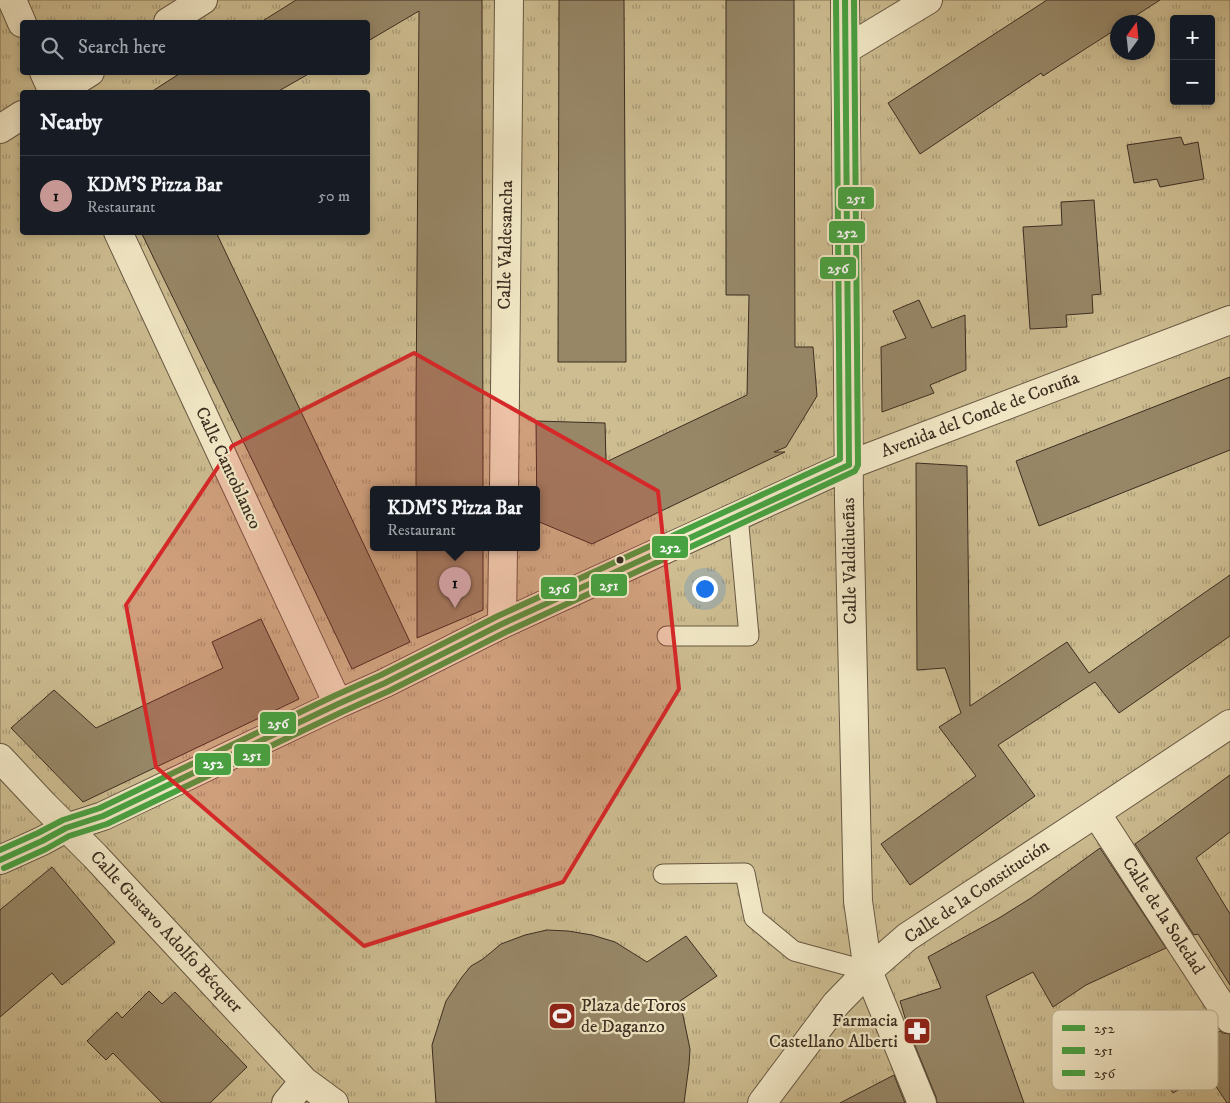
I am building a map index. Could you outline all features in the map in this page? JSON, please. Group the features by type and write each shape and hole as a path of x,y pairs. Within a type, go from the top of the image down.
{"street":[{"path":"12,0 21,20"},
{"path":"171,20 203,0"},
{"name":"Calle Valdesancha","path":"504,486 508,0"},
{"name":"Calle Valdidueñas","path":"845,0 849,465 858,901 868,971 922,1103"},
{"path":"845,50 928,0"},
{"path":"45,75 52,90"},
{"path":"61,90 85,75"},
{"path":"0,129 20,116"},
{"name":"Calle Cantoblanco","path":"119,235 338,704"},
{"name":"Avenida del Conde de Coruña","path":"0,860 66,828 103,816 434,659 502,624 849,465 1230,320"},
{"path":"502,624 503,551"},
{"name":"Calle de la Constitución","path":"762,1103 836,1004 868,971 907,937 1230,724"},
{"name":"Calle Gustavo Adolfo Bécquer","path":"0,758 95,856 304,1081 334,1103"},
{"name":"Calle de la Soledad","path":"1096,813 1230,1019"},
{"path":"286,1103 304,1081"}],"lane":[{"path":"667,636 749,636 738,515"},
{"path":"663,874 745,874 754,918 794,951 868,971"}],"highlighted area":[{"path":"414,353 658,491 679,689 563,882 364,946 156,767 126,605 232,446"}],"green space":[{"path":"0,0 1230,0 1230,1103 0,1103"}],"building":[{"path":"296,0 482,0 483,486 416,486 419,11 370,40 370,20 264,20"},
{"path":"559,0 624,0 626,362 558,362"},
{"path":"726,0 794,0 795,347 813,347 817,396 786,447 774,452 785,452 592,544 540,522 540,486 537,486 536,421 605,423 606,462 747,395 749,295 726,295"},
{"path":"1047,0 1160,0 1137,15 1110,15 1110,33 1043,76 1041,73 920,154 888,103"},
{"path":"177,75 307,75 280,90 154,90"},
{"path":"1181,137 1184,145 1198,142 1204,179 1160,187 1157,179 1134,183 1127,145"},
{"path":"1094,200 1101,294 1092,295 1093,313 1066,315 1067,327 1030,329 1023,227 1062,225 1061,202"},
{"path":"142,235 217,235 410,642 352,669"},
{"path":"919,300 932,328 965,315 966,370 930,385 934,393 882,412 881,347 906,338 893,311"},
{"path":"1230,377 1230,450 1039,526 1016,461"},
{"path":"916,463 967,466 970,706 1067,642 1089,673 1230,575 1230,636 1119,713 1095,682 998,745 1035,796 910,885 881,844 976,776 939,727 961,713 945,668 917,670"},
{"path":"417,551 483,551 483,610 417,638"},
{"path":"261,619 299,699 83,802 11,728 54,690 96,728 223,668 212,642"},
{"path":"1230,775 1230,832 1196,858 1230,914 1230,985 1198,934 1194,935 1135,844"},
{"path":"1100,848 1166,948 1086,985 1053,1007 1033,972 986,996 1024,1103 937,1103 909,1031 900,1001 941,988 928,957 1031,898"},
{"path":"52,867 115,942 62,985 52,973 0,1017 0,910"},
{"name":"Plaza de Toros de Daganzo","path":"547,930 592,935 615,942 647,962 686,936 717,976 680,1001 690,1049 684,1103 436,1103 432,1045 446,1001 471,966 501,944 525,935"},
{"path":"149,991 162,1004 175,992 247,1067 210,1103 162,1103 113,1053 106,1060 87,1041 117,1012 122,1018"},
{"path":"1220,1031 1230,1034 1230,1103 1227,1103 1218,1090 1218,1032"},
{"path":"894,1075 905,1103 840,1103"}],"transit line":[{"name":"256","path":"0,850 63,820 100,808 381,675 498,616 840,459 836,0"},
{"name":"252","path":"845,0 849,465"},
{"name":"251","path":"4,868 46,849 69,836 107,824 389,691 506,632 855,471 858,465 854,0"},
{"name":"252","path":"0,860 66,828 103,816 385,683 502,624 849,465"}],"place":[{"name":"KDM'S Pizza Bar","path":"455,608"},
{"name":"Plaza de Toros de Daganzo","path":"562,1016"},
{"name":"Farmacia Castellano Alberti","path":"917,1031"}]}
